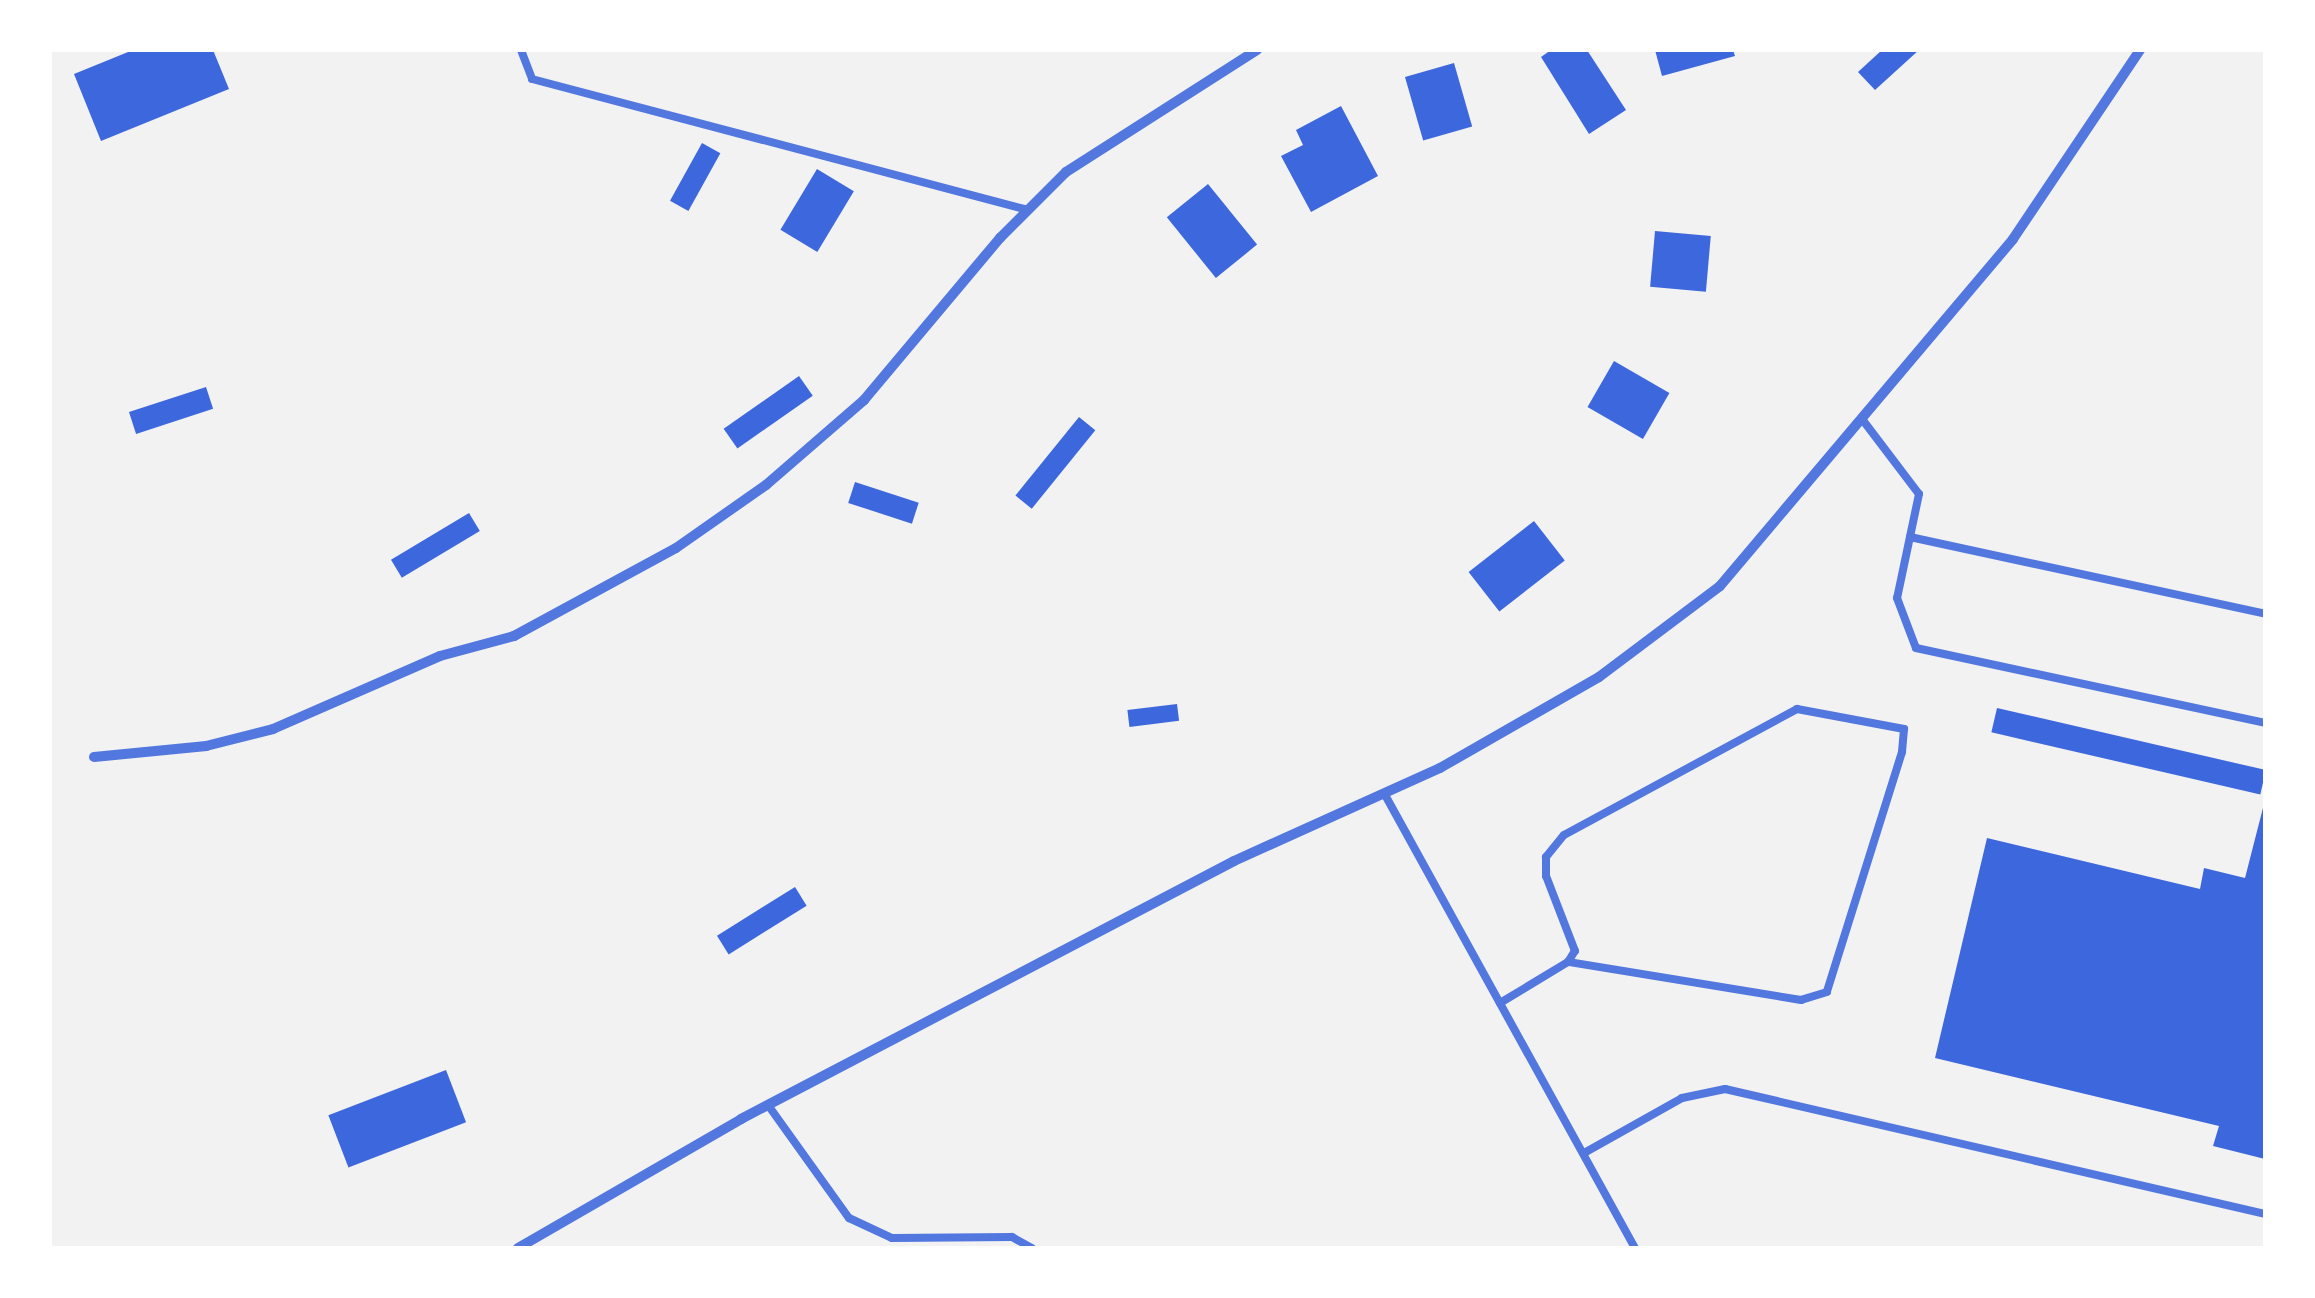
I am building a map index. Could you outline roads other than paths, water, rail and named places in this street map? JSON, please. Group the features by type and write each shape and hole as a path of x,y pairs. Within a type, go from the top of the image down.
{"street":[{"path":"94,756 206,746 273,729 386,676 514,636 575,608 766,485 864,400 1028,210 1086,158 1241,53 1257,50"},
{"path":"518,1248 768,1105 1234,861 1384,794 1599,677 1720,586 2012,239 2140,50"}],"lane":[{"path":"521,50 532,79 1028,210"},
{"path":"1862,418 1919,494 1897,598 1916,648 2265,723"},
{"path":"1910,536 2265,614"},
{"path":"1500,1003 1568,962 1801,1000 1827,992 1902,752 1904,730 1797,709 1564,835 1546,857 1546,876 1574,938 1568,962"},
{"path":"1384,794 1635,1248"},
{"path":"1584,1153 1682,1098 1724,1088 2265,1214"},
{"path":"768,1105 849,1218 892,1238 1012,1237 1032,1248"}]}
